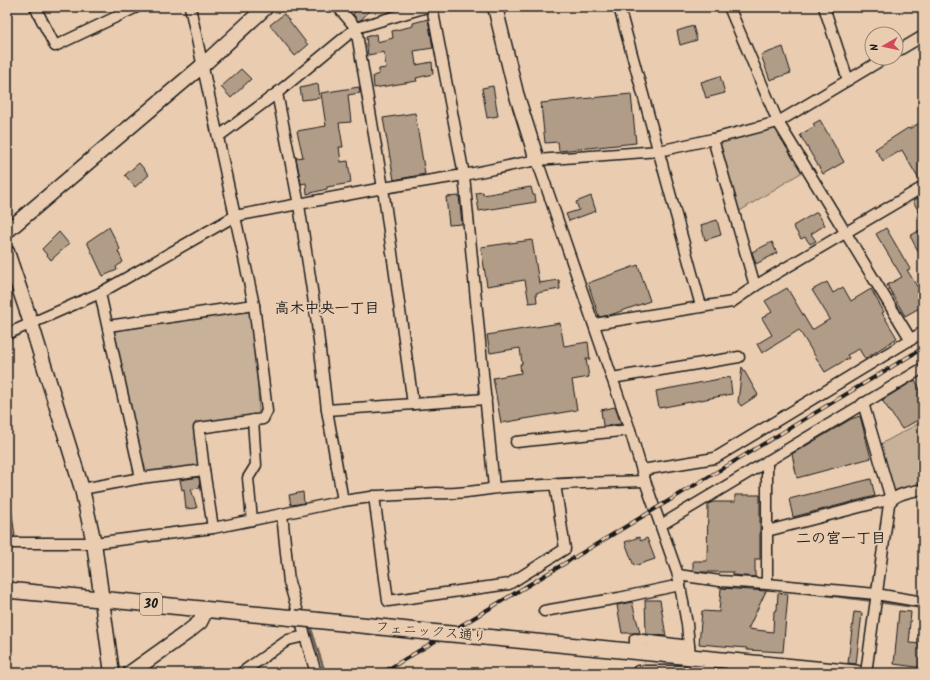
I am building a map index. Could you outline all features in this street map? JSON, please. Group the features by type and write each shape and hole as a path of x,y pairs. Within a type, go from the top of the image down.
{"main road":[{"name":"フェニックス通り","path":"7,590 485,637 690,651 732,667 856,673"}],"street":[{"path":"35,7 55,46 137,7"},
{"path":"190,7 219,136 254,305 267,411 263,419 199,428 213,528"},
{"path":"7,231 203,65 266,7"},
{"path":"338,7 356,28 383,188 413,404"},
{"path":"219,136 277,93 356,28 427,7"},
{"path":"432,7 464,175 494,488"},
{"path":"495,7 516,93 537,160 630,430 645,481 679,580 690,651 635,639 635,643"},
{"path":"619,7 701,306"},
{"path":"729,7 778,122 911,340"},
{"path":"824,7 848,80"},
{"path":"904,47 923,36"},
{"path":"7,334 100,293 236,216 383,188 464,175 537,160 659,151 778,122 872,66"},
{"path":"277,93 299,205 316,316 327,410 343,501"},
{"path":"713,138 755,286"},
{"path":"594,324 732,302 755,286 923,187"},
{"path":"7,252 31,323 82,488 94,544 112,673"},
{"path":"100,293 140,478"},
{"path":"108,326 254,305"},
{"path":"642,470 715,458 923,332"},
{"path":"612,378 740,357"},
{"path":"661,525 923,368"},
{"path":"327,410 486,398"},
{"path":"863,403 892,499 889,504 866,673"},
{"path":"252,520 248,478 256,465 253,420"},
{"path":"516,442 630,430"},
{"path":"767,461 767,584"},
{"path":"82,488 140,478 204,470"},
{"path":"7,543 94,544 213,528 374,496 437,493 447,494 494,488 645,481"},
{"path":"374,496 388,601 509,584 565,549 555,484"},
{"path":"767,531 892,499 896,496 923,489"},
{"path":"282,514 289,582 316,673"},
{"path":"544,611 619,598 679,580 767,584 876,594 923,602"},
{"path":"130,673 193,628 200,622 206,610"},
{"path":"241,673 288,640 305,636"},
{"path":"637,657 639,672 705,671 709,668 711,658"}],"shaded area":[{"path":"778,122 807,169 735,214 713,139"},
{"path":"254,305 259,414 199,428 204,470 141,478 109,332"},
{"path":"923,421 923,487 892,495 877,446"}],"building":[{"path":"360,7 366,7 369,11 362,19 358,21 353,14"},
{"path":"284,14 308,45 295,56 270,25"},
{"path":"428,19 433,48 414,51 416,65 432,62 433,74 416,78 417,81 374,88 373,76 379,74 379,69 386,68 384,52 368,55 366,37 376,34 377,42 393,38 392,31 413,26 413,23"},
{"path":"693,26 697,40 680,45 677,31"},
{"path":"783,47 791,73 770,80 761,55"},
{"path":"241,69 251,79 231,98 221,87"},
{"path":"720,76 725,93 706,98 701,82"},
{"path":"318,84 320,98 302,100 300,88"},
{"path":"493,86 498,116 487,118 482,88"},
{"path":"359,87 360,93 348,95 351,122 339,123 343,147 339,147 341,162 348,161 351,183 327,187 327,189 307,194 306,183 301,184 296,158 303,157 297,131 326,126 321,93"},
{"path":"631,94 636,143 559,151 558,142 545,143 541,103"},
{"path":"415,113 425,174 394,180 383,118"},
{"path":"820,120 844,162 823,174 800,135 815,126 813,124"},
{"path":"923,121 923,175 918,178 902,150 883,161 875,149 908,128 909,129"},
{"path":"139,163 149,175 135,187 125,175"},
{"path":"531,187 533,195 535,195 536,202 479,211 476,193 483,192 483,195"},
{"path":"459,196 462,224 449,225 446,197"},
{"path":"591,196 596,211 569,221 566,214 579,210 576,202"},
{"path":"921,196 923,200 923,219 913,201"},
{"path":"817,212 825,225 811,234 816,241 810,244 805,237 801,239 793,226"},
{"path":"717,220 721,235 705,240 701,225"},
{"path":"109,227 120,249 118,251 123,262 116,267 117,270 103,276 87,242"},
{"path":"886,228 910,269 907,270 923,296 923,306 905,316 887,285 902,277 876,234"},
{"path":"923,228 923,260 910,236"},
{"path":"59,232 69,244 51,260 42,249"},
{"path":"532,240 539,283 559,280 560,289 536,293 537,302 529,303 525,280 487,286 481,247"},
{"path":"772,242 777,253 756,264 752,252"},
{"path":"638,265 650,301 610,315 599,317 588,283"},
{"path":"827,282 833,293 843,287 851,301 871,289 884,312 882,313 897,338 865,359 859,349 847,355 849,358 825,372 799,330 762,353 757,344 772,335 762,318 772,312 765,301 787,288 812,330 830,319 812,290"},
{"path":"560,323 564,346 588,342 590,359 586,359 589,377 572,380 577,410 501,423 493,378 521,373 520,364 522,364 520,348 490,353 487,335"},
{"path":"742,367 758,395 741,406 738,402"},
{"path":"730,377 732,394 659,408 656,391"},
{"path":"915,380 923,395 923,417 902,429 882,400"},
{"path":"615,407 621,424 603,426 601,410"},
{"path":"860,416 871,458 797,478 792,454 851,419"},
{"path":"199,477 200,488 191,489 197,508 186,509 184,489 182,490 180,480"},
{"path":"871,479 875,496 793,517 789,499"},
{"path":"303,492 304,503 291,505 289,495"},
{"path":"735,495 760,495 760,559 755,559 755,577 733,575 733,572 693,571 693,561 707,561 708,504 713,502 735,502"},
{"path":"7,507 11,507 15,536 7,536"},
{"path":"639,537 641,541 647,538 655,559 634,566 625,542"},
{"path":"721,588 766,591 748,629 773,632 774,611 777,610 778,593 788,594 783,652 747,650 747,648 699,644 702,611 719,612"},
{"path":"645,600 660,600 666,636 646,634"},
{"path":"632,602 640,633 622,633 617,605"},
{"path":"899,611 911,612 909,643 923,644 923,668 894,664"},
{"path":"854,612 862,613 856,664 848,663"}],"waterway":[{"path":"810,593 873,601"},
{"path":"878,602 923,608"},
{"path":"311,629 325,673"}],"railway":[{"path":"382,673 923,348"}],"district":[{"name":"高木中央一丁目","path":"327,309"},
{"name":"二の宮一丁目","path":"841,539"}]}
